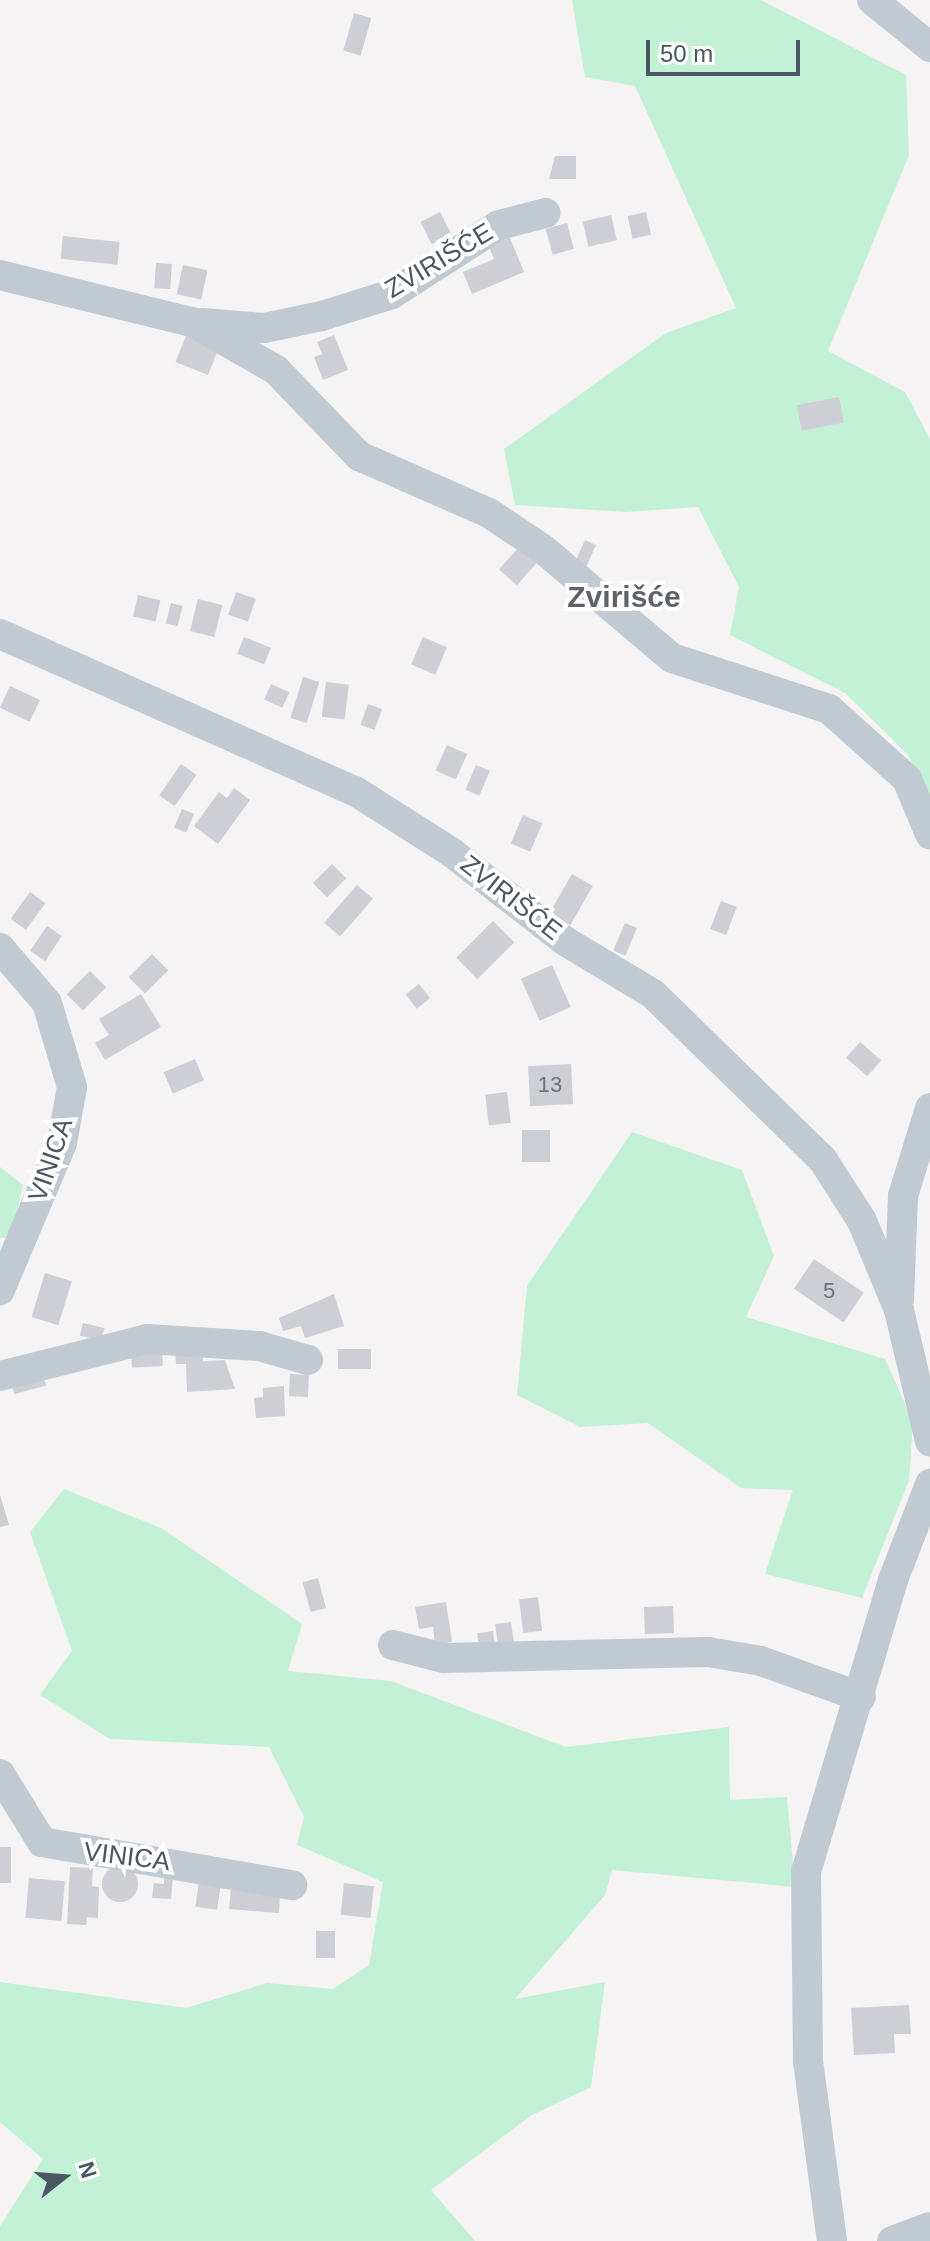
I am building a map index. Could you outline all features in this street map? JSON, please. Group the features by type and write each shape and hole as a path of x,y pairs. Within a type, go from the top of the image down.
{"street":[{"path":"872,0 930,47"},
{"name":"ZVIRIŠĆE","path":"0,275 192,322 264,328 322,316 392,294 499,225 545,213"},
{"name":"ZVIRIŠĆE","path":"192,322 276,370 359,456 489,513 544,550 672,658 829,709 907,779 930,834"},
{"name":"ZVIRIŠĆE","path":"0,634 355,791 451,852 565,941 653,994 823,1160 862,1221 899,1310 930,1441"},
{"name":"VINICA","path":"0,948 47,1003 72,1087 62,1143 0,1290"},
{"name":"ZVIRIŠĆE","path":"899,1310 903,1196 930,1108"},
{"path":"0,1376 147,1339 259,1346 308,1360"},
{"path":"832,2241 808,2061 804,1904 815,1828 861,1697 893,1580 930,1484"},
{"path":"393,1645 444,1658 708,1652 761,1661 861,1697"},
{"name":"VINICA","path":"0,1774 42,1842 292,1885"},
{"path":"892,2241 930,2227"}],"green space":[{"path":"572,0 761,0 906,75 909,155 828,351 905,392 930,439 930,799 908,755 845,693 730,635 739,587 698,507 626,512 515,505 504,449 666,333 736,308 635,86 585,77"},
{"path":"632,1132 742,1170 774,1256 746,1317 885,1359 913,1422 909,1481 862,1598 765,1574 793,1490 741,1488 648,1423 580,1427 517,1395 527,1286"},
{"path":"0,1167 23,1185 11,1238 0,1238"},
{"path":"64,1489 161,1528 302,1624 288,1671 391,1681 566,1747 729,1727 730,1800 787,1797 795,1887 612,1870 605,1895 515,1999 605,1982 591,2087 532,2115 431,2190 475,2241 0,2241 0,2226 43,2159 0,2122 0,1982 186,2008 267,1983 333,1989 369,1965 383,1882 297,1845 304,1817 269,1747 110,1739 40,1695 72,1651 30,1532"}],"building":[{"path":"354,13 371,18 361,55 343,50"},
{"path":"555,156 576,156 576,179 549,179"},
{"path":"440,212 451,234 432,244 420,222"},
{"path":"646,212 651,234 633,239 627,216"},
{"path":"611,215 617,240 589,247 583,222"},
{"path":"567,223 574,249 553,255 546,229"},
{"path":"508,233 524,272 472,294 463,272 494,259 487,242"},
{"path":"63,236 120,242 117,265 61,259"},
{"path":"156,263 172,264 170,289 154,288"},
{"path":"183,265 207,270 201,300 177,294"},
{"path":"334,335 348,370 323,380 314,357 322,354 317,342"},
{"path":"186,336 218,349 208,375 176,362"},
{"path":"839,397 844,423 802,431 797,405"},
{"path":"585,540 596,545 586,567 575,562"},
{"path":"519,547 537,563 517,585 499,569"},
{"path":"236,592 256,599 248,622 228,615"},
{"path":"138,595 160,600 155,622 133,616"},
{"path":"198,599 222,605 214,637 190,631"},
{"path":"171,603 183,606 178,626 166,623"},
{"path":"244,637 271,648 264,665 237,654"},
{"path":"423,637 447,647 435,675 411,665"},
{"path":"303,677 319,682 307,723 290,718"},
{"path":"326,682 349,685 345,720 322,717"},
{"path":"271,684 289,692 282,708 264,700"},
{"path":"10,686 40,700 30,722 0,708"},
{"path":"368,704 382,709 375,730 360,725"},
{"path":"447,745 467,754 456,780 436,771"},
{"path":"181,764 197,775 175,806 159,795"},
{"path":"476,765 490,771 479,796 465,790"},
{"path":"234,788 250,800 218,844 194,826 219,792 227,798"},
{"path":"182,809 194,814 186,832 174,827"},
{"path":"523,815 542,823 530,852 511,844"},
{"path":"332,864 346,878 327,897 313,883"},
{"path":"572,874 593,886 570,925 550,913"},
{"path":"357,885 373,899 340,937 324,923"},
{"path":"30,892 45,903 26,930 11,919"},
{"path":"721,901 737,907 726,935 710,929"},
{"path":"493,921 514,942 477,979 456,958"},
{"path":"625,923 637,928 625,956 613,951"},
{"path":"47,926 62,936 45,961 30,951"},
{"path":"152,954 168,970 145,994 129,977"},
{"path":"552,965 571,1007 540,1021 521,979"},
{"path":"90,971 106,987 83,1011 67,994"},
{"path":"419,984 430,998 417,1009 406,994"},
{"path":"141,994 161,1027 105,1060 95,1043 109,1035 99,1019"},
{"path":"860,1042 881,1060 867,1076 846,1058"},
{"path":"195,1059 204,1080 173,1093 164,1072"},
{"path":"571,1064 573,1104 530,1106 528,1066"},
{"path":"507,1092 511,1123 489,1125 485,1095"},
{"path":"522,1130 550,1130 550,1162 522,1162"},
{"path":"814,1259 864,1293 844,1322 794,1289"},
{"path":"45,1273 72,1281 58,1325 32,1317"},
{"path":"334,1294 344,1326 305,1338 301,1326 283,1331 279,1318"},
{"path":"83,1323 104,1328 102,1341 80,1336"},
{"path":"162,1348 163,1366 132,1368 131,1350"},
{"path":"203,1349 203,1361 225,1360 235,1389 187,1392 186,1364 176,1364 175,1350"},
{"path":"338,1349 371,1349 371,1369 338,1369"},
{"path":"42,1370 46,1385 14,1394 10,1379"},
{"path":"290,1374 309,1375 308,1397 289,1396"},
{"path":"284,1386 285,1416 256,1418 254,1398 263,1397 263,1388"},
{"path":"0,1495 9,1525 0,1527"},
{"path":"318,1578 326,1608 311,1612 303,1582"},
{"path":"538,1597 542,1631 523,1633 519,1599"},
{"path":"446,1602 452,1642 435,1645 433,1627 419,1629 415,1607"},
{"path":"673,1606 674,1633 645,1634 644,1607"},
{"path":"511,1622 514,1643 498,1645 495,1624"},
{"path":"493,1631 496,1652 480,1654 477,1633"},
{"path":"0,1847 11,1847 11,1883 0,1883"},
{"path":"120,1866 133,1871 138,1884 133,1897 120,1902 107,1897 102,1884 107,1871"},
{"path":"70,1867 93,1868 92,1886 99,1887 98,1918 87,1917 86,1925 67,1924"},
{"path":"232,1875 280,1891 279,1913 229,1909"},
{"path":"164,1877 173,1878 171,1899 152,1898 154,1883 164,1884"},
{"path":"29,1878 65,1881 61,1921 26,1918"},
{"path":"199,1881 221,1884 217,1910 195,1907"},
{"path":"344,1883 374,1886 370,1918 341,1915"},
{"path":"316,1931 335,1931 335,1958 316,1958"},
{"path":"909,2005 911,2034 894,2034 895,2053 854,2055 851,2008"}],"district":[{"name":"Zvirišće","path":"624,597"}]}
